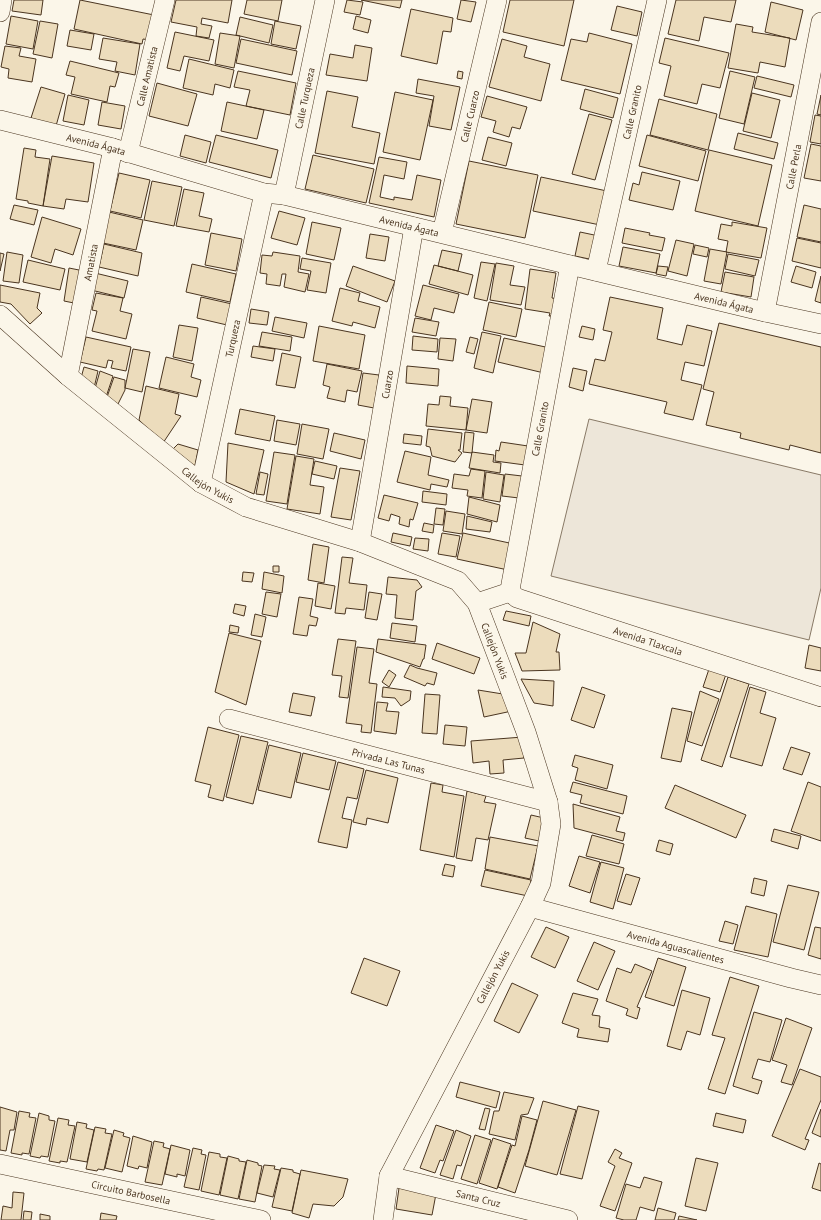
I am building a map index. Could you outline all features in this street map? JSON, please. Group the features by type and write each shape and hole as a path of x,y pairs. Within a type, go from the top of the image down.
{"street":[{"path":"0,12 2,0"},
{"name":"Calle Amatista","path":"120,150 165,0"},
{"name":"Calle Turqueza","path":"284,196 326,0"},
{"name":"Calle Cuarzo","path":"442,233 497,0"},
{"name":"Calle Granito","path":"596,271 657,0"},
{"name":"Calle Perla","path":"766,312 821,22"},
{"name":"Avenida Ágata","path":"0,120 120,150 264,193 284,196 442,233 570,265 821,324"},
{"name":"Amatista","path":"68,376 120,150"},
{"name":"Turqueza","path":"201,483 264,193"},
{"name":"Cuarzo","path":"360,542 414,227"},
{"name":"Calle Granito","path":"510,592 570,265"},
{"name":"Callejón Yukis","path":"0,315 68,376 201,483 246,507 360,542 458,581 477,603 526,732 548,802 551,824 541,883 530,907 389,1176 383,1220"},
{"path":"477,603 510,592"},
{"name":"Avenida Tlaxcala","path":"510,592 517,598 821,696"},
{"name":"Privada Las Tunas","path":"229,718 548,802"},
{"name":"Avenida Aguascalientes","path":"530,907 821,986"},
{"name":"Circuito Barbosella","path":"0,1164 261,1220"},
{"name":"Santa Cruz","path":"389,1176 539,1216 568,1220"}],"shaded area":[{"path":"589,419 821,475 821,588 809,640 551,576"}],"building":[{"path":"14,0 43,0 41,15 12,11"},
{"path":"80,0 154,15 149,40 143,39 142,44 74,29"},
{"path":"176,0 232,0 228,23 202,18 201,24 212,26 209,38 196,36 197,27 171,22"},
{"path":"247,0 282,0 278,21 244,14"},
{"path":"347,0 363,2 360,15 344,12"},
{"path":"361,0 402,0 400,8"},
{"path":"461,0 476,2 471,22 457,19"},
{"path":"510,0 574,0 564,46 503,32"},
{"path":"676,0 736,0 731,22 704,17 699,41 668,34"},
{"path":"771,2 803,10 796,40 765,32"},
{"path":"617,6 642,12 637,36 611,30"},
{"path":"411,9 453,18 451,32 443,31 437,64 401,56"},
{"path":"11,16 38,21 33,49 6,44"},
{"path":"356,16 371,20 368,33 353,29"},
{"path":"240,17 273,25 269,43 236,35"},
{"path":"40,21 58,24 52,58 33,54"},
{"path":"275,21 301,26 296,49 271,44"},
{"path":"736,24 753,27 752,32 790,38 785,67 760,62 758,73 728,68"},
{"path":"70,30 94,34 91,50 67,46"},
{"path":"175,32 214,40 209,61 184,56 180,71 167,68"},
{"path":"220,33 240,36 234,68 215,64"},
{"path":"589,33 632,44 620,94 561,80 571,39 587,42"},
{"path":"103,38 140,44 135,75 115,71 117,62 99,59"},
{"path":"665,38 729,53 720,88 702,84 697,104 664,96 671,66 659,63"},
{"path":"241,39 297,51 292,75 236,63"},
{"path":"502,39 527,46 524,57 550,64 541,101 489,87"},
{"path":"355,45 372,48 367,81 326,75 330,54 353,58"},
{"path":"5,46 21,48 19,56 36,59 32,82 8,78 9,69 1,67"},
{"path":"189,59 234,70 230,88 215,84 213,95 183,88"},
{"path":"70,61 119,73 115,87 110,86 107,102 71,94 75,77 66,75"},
{"path":"238,71 296,83 290,115 246,106 250,90 234,87"},
{"path":"458,71 463,72 462,79 457,78"},
{"path":"730,71 755,77 744,124 719,118"},
{"path":"757,76 794,85 791,97 754,88"},
{"path":"418,79 460,87 451,130 429,126 434,96 416,93"},
{"path":"157,83 197,94 188,126 149,116"},
{"path":"41,87 65,94 56,126 31,118"},
{"path":"585,89 618,98 613,118 580,109"},
{"path":"327,91 358,97 352,127 380,133 374,164 315,153"},
{"path":"395,92 433,100 420,160 383,152"},
{"path":"752,93 780,100 771,138 743,131"},
{"path":"68,95 89,100 84,125 63,121"},
{"path":"821,95 821,115 817,114"},
{"path":"487,96 527,107 520,129 512,127 509,137 493,132 496,121 481,117"},
{"path":"659,99 717,114 708,150 650,135"},
{"path":"102,102 125,106 121,129 98,125"},
{"path":"227,102 264,110 257,139 221,131"},
{"path":"589,114 612,120 595,180 572,174"},
{"path":"815,115 821,116 821,144 810,142"},
{"path":"738,133 778,143 774,159 734,149"},
{"path":"185,135 211,142 206,163 180,156"},
{"path":"216,135 278,150 271,178 209,162"},
{"path":"647,135 706,151 698,181 639,166"},
{"path":"488,137 512,143 506,166 482,160"},
{"path":"811,144 821,146 821,181 804,178"},
{"path":"24,148 36,150 35,157 50,159 43,206 16,199"},
{"path":"709,150 772,165 758,226 695,211"},
{"path":"313,155 374,169 366,203 305,189"},
{"path":"52,156 94,163 88,202 66,199 64,209 43,206"},
{"path":"379,157 407,162 404,179 384,175 380,197 394,200 394,197 412,200 417,175 441,180 434,217 369,203"},
{"path":"469,161 538,175 525,238 456,224"},
{"path":"642,172 680,181 673,210 629,200 633,183 639,185"},
{"path":"119,173 150,180 141,218 110,211"},
{"path":"541,177 607,191 600,225 533,211"},
{"path":"152,181 182,187 174,226 144,220"},
{"path":"184,189 204,193 199,216 212,219 209,232 176,226"},
{"path":"14,205 38,210 34,225 10,219"},
{"path":"804,205 821,209 821,242 797,237"},
{"path":"279,211 305,218 297,245 271,238"},
{"path":"109,212 143,220 136,250 103,243"},
{"path":"42,217 81,229 73,255 55,249 51,263 31,257"},
{"path":"312,222 341,228 334,260 306,254"},
{"path":"732,222 767,228 761,258 726,252 728,241 718,239 721,224 732,226"},
{"path":"625,228 650,233 649,235 665,238 662,251 622,243"},
{"path":"580,232 599,236 594,260 575,256"},
{"path":"211,233 242,239 236,271 205,265"},
{"path":"370,234 389,237 385,261 366,258"},
{"path":"797,238 821,243 821,268 792,261"},
{"path":"676,240 694,244 687,276 668,271"},
{"path":"104,244 142,253 138,276 99,267"},
{"path":"695,245 709,248 707,257 693,254"},
{"path":"623,247 660,254 656,273 619,266"},
{"path":"710,249 727,252 721,284 704,281"},
{"path":"442,250 462,254 458,271 438,266"},
{"path":"7,252 23,255 19,283 3,281"},
{"path":"273,252 300,256 298,272 309,274 305,292 284,287 286,274 282,274 280,286 266,284 267,274 260,273 262,255 272,256"},
{"path":"0,253 4,254 0,271"},
{"path":"728,254 759,260 755,276 725,269"},
{"path":"302,258 331,263 326,293 307,290 311,271 300,269"},
{"path":"28,260 65,269 60,290 23,282"},
{"path":"481,262 495,264 487,301 474,298"},
{"path":"496,263 514,266 510,285 525,287 521,305 490,300"},
{"path":"192,264 236,274 230,302 186,292"},
{"path":"434,265 473,275 468,295 429,284"},
{"path":"353,266 395,281 387,302 346,286"},
{"path":"658,266 668,267 666,276 656,274"},
{"path":"796,266 816,272 812,288 791,282"},
{"path":"69,268 84,271 79,304 64,301"},
{"path":"530,269 556,273 552,298 559,299 557,316 549,316 550,313 525,309"},
{"path":"725,272 754,277 751,297 721,292"},
{"path":"95,273 128,281 124,298 91,290"},
{"path":"821,276 821,303 815,301"},
{"path":"0,285 40,293 37,308 42,313 30,324 11,304 0,302"},
{"path":"423,285 459,294 454,313 434,308 431,320 415,316"},
{"path":"340,288 360,293 358,301 380,307 375,328 353,322 352,326 332,321"},
{"path":"96,293 123,298 120,311 132,314 126,339 92,331 97,311 92,310"},
{"path":"201,297 232,304 227,325 197,318"},
{"path":"610,297 663,308 657,339 682,345 687,325 712,331 704,366 685,362 681,380 702,385 693,420 664,413 667,402 589,384 595,359 605,361 612,332 603,330"},
{"path":"489,302 522,309 516,337 483,330"},
{"path":"251,309 269,312 267,325 249,323"},
{"path":"275,317 307,323 304,338 272,331"},
{"path":"415,318 439,322 436,336 412,332"},
{"path":"719,323 821,347 821,453 790,445 789,450 740,438 741,433 706,425 714,392 703,389"},
{"path":"179,325 198,328 192,361 173,357"},
{"path":"319,326 365,335 359,369 313,361"},
{"path":"582,326 595,329 593,340 579,337"},
{"path":"262,332 292,337 290,351 259,346"},
{"path":"482,332 501,336 493,373 474,368"},
{"path":"413,336 438,339 437,352 412,350"},
{"path":"86,337 131,347 126,371 111,368 113,361 108,360 106,368 80,362"},
{"path":"470,337 478,339 474,354 466,352"},
{"path":"440,338 456,339 453,361 438,359"},
{"path":"504,338 550,348 544,373 498,362"},
{"path":"253,346 275,349 273,361 251,357"},
{"path":"133,349 150,352 142,392 125,388"},
{"path":"282,353 301,357 295,388 276,385"},
{"path":"166,357 194,364 191,377 201,380 197,397 159,388"},
{"path":"327,364 362,371 357,392 347,390 345,402 327,398 330,387 323,385"},
{"path":"407,366 439,369 438,386 406,383"},
{"path":"84,367 98,371 94,388 81,378"},
{"path":"573,368 587,371 583,391 569,387"},
{"path":"100,371 113,376 105,400 94,392"},
{"path":"363,373 379,375 374,408 358,405"},
{"path":"114,377 125,380 125,390 116,408 106,400"},
{"path":"146,386 179,394 175,414 181,416 163,443 139,420"},
{"path":"440,396 451,397 450,406 468,408 466,430 426,426 428,404 439,405"},
{"path":"472,399 492,402 487,433 466,430"},
{"path":"240,409 275,416 270,441 235,434"},
{"path":"277,420 300,424 296,445 274,441"},
{"path":"302,424 329,429 323,459 297,454"},
{"path":"428,429 462,433 460,450 458,450 462,453 455,462 432,456 430,447 426,446"},
{"path":"465,432 474,433 472,453 463,452"},
{"path":"334,433 365,440 361,459 330,451"},
{"path":"404,434 422,436 421,445 403,443"},
{"path":"501,442 528,446 525,465 495,461 496,450 499,451"},
{"path":"228,443 264,450 254,494 226,482"},
{"path":"178,444 198,450 194,470 172,450"},
{"path":"405,451 431,457 428,475 449,480 447,487 431,484 430,490 397,482"},
{"path":"274,452 295,455 287,504 266,501"},
{"path":"472,452 494,455 493,462 501,463 500,473 469,468"},
{"path":"296,456 314,459 310,485 324,487 320,514 287,509"},
{"path":"315,461 337,466 334,479 312,474"},
{"path":"340,468 360,471 351,520 331,517"},
{"path":"471,469 485,471 482,498 467,496 468,490 452,488 454,474 469,476"},
{"path":"260,472 268,474 264,495 256,494"},
{"path":"486,472 504,475 500,502 483,499"},
{"path":"505,474 522,476 519,498 502,496"},
{"path":"423,491 447,494 446,505 422,502"},
{"path":"384,495 418,503 413,520 410,519 409,527 399,524 400,517 391,514 389,521 378,518"},
{"path":"469,497 500,505 497,522 467,514"},
{"path":"436,508 445,509 443,525 434,524"},
{"path":"446,511 465,514 462,534 443,531"},
{"path":"467,516 492,522 490,532 466,529"},
{"path":"424,523 434,525 433,533 422,531"},
{"path":"393,533 412,537 410,546 391,542"},
{"path":"442,533 460,536 456,557 438,554"},
{"path":"463,533 514,544 508,570 457,559"},
{"path":"415,538 429,539 428,551 413,549"},
{"path":"313,544 329,547 324,583 308,580"},
{"path":"342,557 353,558 349,583 367,585 364,610 346,608 345,614 335,613"},
{"path":"273,566 279,566 279,572 273,572"},
{"path":"243,572 254,573 252,582 242,581"},
{"path":"264,572 284,576 282,593 262,589"},
{"path":"388,577 417,580 422,587 416,591 413,620 395,618 397,595 386,594"},
{"path":"318,583 335,586 331,609 315,606"},
{"path":"266,592 281,594 277,617 262,614"},
{"path":"369,592 382,594 377,620 365,618"},
{"path":"299,597 313,599 310,616 318,618 316,626 309,625 307,636 293,634"},
{"path":"235,604 246,606 244,616 233,613"},
{"path":"506,611 531,616 529,626 503,620"},
{"path":"255,614 266,617 262,637 251,635"},
{"path":"533,622 560,634 556,652 559,652 560,670 522,671 515,653 526,653"},
{"path":"392,623 417,626 415,642 390,638"},
{"path":"230,625 239,627 238,633 229,632"},
{"path":"229,633 261,641 246,705 215,692"},
{"path":"338,639 356,641 348,698 339,697 342,676 332,675"},
{"path":"378,639 426,645 424,659 420,667 376,652"},
{"path":"437,643 480,658 474,674 432,659"},
{"path":"809,645 821,648 821,671 805,668"},
{"path":"357,647 374,649 369,683 377,684 371,733 361,732 362,725 346,723"},
{"path":"410,665 437,673 434,685 427,683 425,686 404,677"},
{"path":"709,669 726,674 720,692 703,687"},
{"path":"389,670 396,675 389,687 382,682"},
{"path":"728,677 749,684 722,767 701,760"},
{"path":"521,679 554,681 553,706 534,703"},
{"path":"383,687 411,691 410,700 401,706 395,698 382,697"},
{"path":"582,687 605,695 594,728 571,720"},
{"path":"750,687 766,692 760,713 776,718 762,766 730,757"},
{"path":"478,690 509,695 512,711 484,717"},
{"path":"700,691 719,699 702,746 687,741"},
{"path":"293,693 315,697 311,716 289,712"},
{"path":"425,694 440,695 437,734 422,733"},
{"path":"377,702 388,703 386,711 399,712 396,734 374,731"},
{"path":"672,708 692,712 681,762 661,758"},
{"path":"445,725 467,727 465,746 443,744"},
{"path":"208,727 239,735 223,801 208,797 211,785 195,781"},
{"path":"241,736 268,742 253,804 226,797"},
{"path":"523,737 524,758 503,760 504,773 490,774 489,761 473,763 471,741"},
{"path":"269,745 301,753 291,798 258,790"},
{"path":"791,747 810,753 802,775 783,769"},
{"path":"303,753 336,761 329,790 296,782"},
{"path":"575,755 613,765 607,789 575,780 578,768 572,766"},
{"path":"338,762 364,769 357,799 347,797 342,818 352,820 347,848 318,842"},
{"path":"366,770 398,778 388,823 367,818 366,825 353,822"},
{"path":"573,782 627,796 623,814 580,803 582,795 570,792"},
{"path":"808,782 821,787 821,841 791,831"},
{"path":"431,783 443,785 442,792 464,796 454,857 420,850"},
{"path":"675,785 746,815 736,838 665,808"},
{"path":"467,791 486,796 484,802 496,804 488,840 476,838 472,861 456,858"},
{"path":"573,804 620,817 616,831 625,833 623,841 574,828"},
{"path":"531,815 544,818 539,841 525,838"},
{"path":"774,829 801,836 798,849 771,841"},
{"path":"592,835 624,844 619,864 586,856"},
{"path":"490,837 538,846 530,879 485,869"},
{"path":"659,840 673,844 670,855 656,851"},
{"path":"579,856 600,862 590,893 569,886"},
{"path":"601,862 624,868 613,909 590,902"},
{"path":"445,864 455,866 453,877 442,875"},
{"path":"485,870 531,880 528,896 481,886"},
{"path":"626,874 640,878 631,905 617,901"},
{"path":"754,878 767,881 764,896 751,893"},
{"path":"788,885 819,892 804,950 773,942"},
{"path":"746,906 777,914 768,957 734,950"},
{"path":"725,921 738,925 733,944 719,941"},
{"path":"546,927 569,937 555,968 531,957"},
{"path":"815,927 821,928 821,959 808,955"},
{"path":"594,942 615,951 598,990 577,981"},
{"path":"364,958 400,971 387,1006 351,993"},
{"path":"658,958 686,967 674,1006 645,997"},
{"path":"635,964 652,971 637,1007 640,1008 637,1019 626,1015 628,1009 606,1001 617,968 631,973"},
{"path":"730,977 759,986 725,1094 708,1089 725,1038 712,1035"},
{"path":"512,983 538,995 519,1033 494,1021"},
{"path":"682,990 710,998 700,1035 687,1031 681,1050 667,1046"},
{"path":"573,993 598,999 592,1015 600,1016 599,1027 610,1029 608,1042 577,1037 579,1029 562,1023"},
{"path":"754,1012 782,1020 770,1062 758,1059 752,1078 762,1081 758,1094 733,1086"},
{"path":"786,1018 812,1028 792,1085 781,1082 787,1065 772,1060"},
{"path":"800,1069 821,1077 821,1100 805,1139 809,1140 805,1150 772,1136"},
{"path":"460,1082 500,1092 496,1108 456,1097"},
{"path":"504,1092 534,1098 528,1114 521,1115 515,1140 489,1134 494,1111 499,1111"},
{"path":"543,1101 576,1110 557,1175 525,1166"},
{"path":"578,1106 599,1111 582,1179 560,1174"},
{"path":"0,1107 17,1112 14,1130 10,1130 6,1151 0,1150"},
{"path":"485,1108 490,1109 485,1130 479,1129"},
{"path":"821,1109 821,1137 812,1133"},
{"path":"19,1111 30,1113 29,1117 36,1118 29,1154 22,1153 22,1155 11,1153"},
{"path":"39,1113 49,1116 49,1120 55,1121 48,1157 41,1156 40,1158 30,1156"},
{"path":"716,1113 746,1120 743,1133 713,1126"},
{"path":"522,1116 537,1120 515,1193 498,1187 512,1145 515,1146"},
{"path":"58,1118 69,1120 68,1125 75,1126 67,1162 60,1161 60,1163 49,1161"},
{"path":"77,1122 87,1124 86,1128 94,1130 87,1162 70,1159"},
{"path":"436,1125 454,1131 443,1161 440,1160 435,1173 420,1168"},
{"path":"95,1127 106,1129 105,1133 112,1134 104,1170 98,1169 97,1171 86,1169"},
{"path":"114,1130 124,1133 123,1136 130,1138 122,1172 105,1168"},
{"path":"456,1130 471,1136 461,1166 457,1165 453,1179 440,1175"},
{"path":"475,1135 491,1140 477,1184 461,1179"},
{"path":"133,1136 152,1142 147,1168 139,1166 138,1169 127,1166"},
{"path":"493,1138 511,1144 497,1189 479,1183"},
{"path":"154,1141 164,1143 163,1147 170,1149 162,1185 145,1182"},
{"path":"171,1145 190,1150 185,1176 177,1174 177,1177 165,1174"},
{"path":"193,1148 202,1150 201,1154 206,1155 199,1190 184,1187"},
{"path":"615,1149 622,1153 619,1158 632,1163 615,1211 600,1206 615,1166 608,1162"},
{"path":"209,1152 220,1154 220,1157 227,1158 219,1195 201,1191"},
{"path":"228,1156 239,1159 239,1161 246,1162 238,1199 220,1195"},
{"path":"696,1158 718,1163 706,1211 685,1206"},
{"path":"247,1160 258,1163 258,1165 262,1166 255,1202 239,1199"},
{"path":"819,1163 821,1164 821,1191 812,1188"},
{"path":"264,1165 275,1166 274,1169 280,1170 273,1197 257,1193"},
{"path":"281,1168 293,1170 293,1172 300,1174 292,1211 272,1207"},
{"path":"301,1170 348,1179 343,1197 334,1206 313,1204 309,1218 292,1213"},
{"path":"644,1177 662,1182 654,1211 640,1207 636,1220 616,1218 626,1184 640,1188"},
{"path":"399,1188 436,1194 432,1215 396,1209"},
{"path":"13,1192 24,1193 21,1220 1,1220 3,1206 12,1208"},
{"path":"658,1208 676,1213 674,1220 655,1220"},
{"path":"24,1211 32,1212 31,1220 23,1220"},
{"path":"101,1213 117,1216 116,1220 100,1220"},
{"path":"40,1214 50,1216 50,1220 40,1220"},
{"path":"679,1216 697,1220 678,1220"}]}
